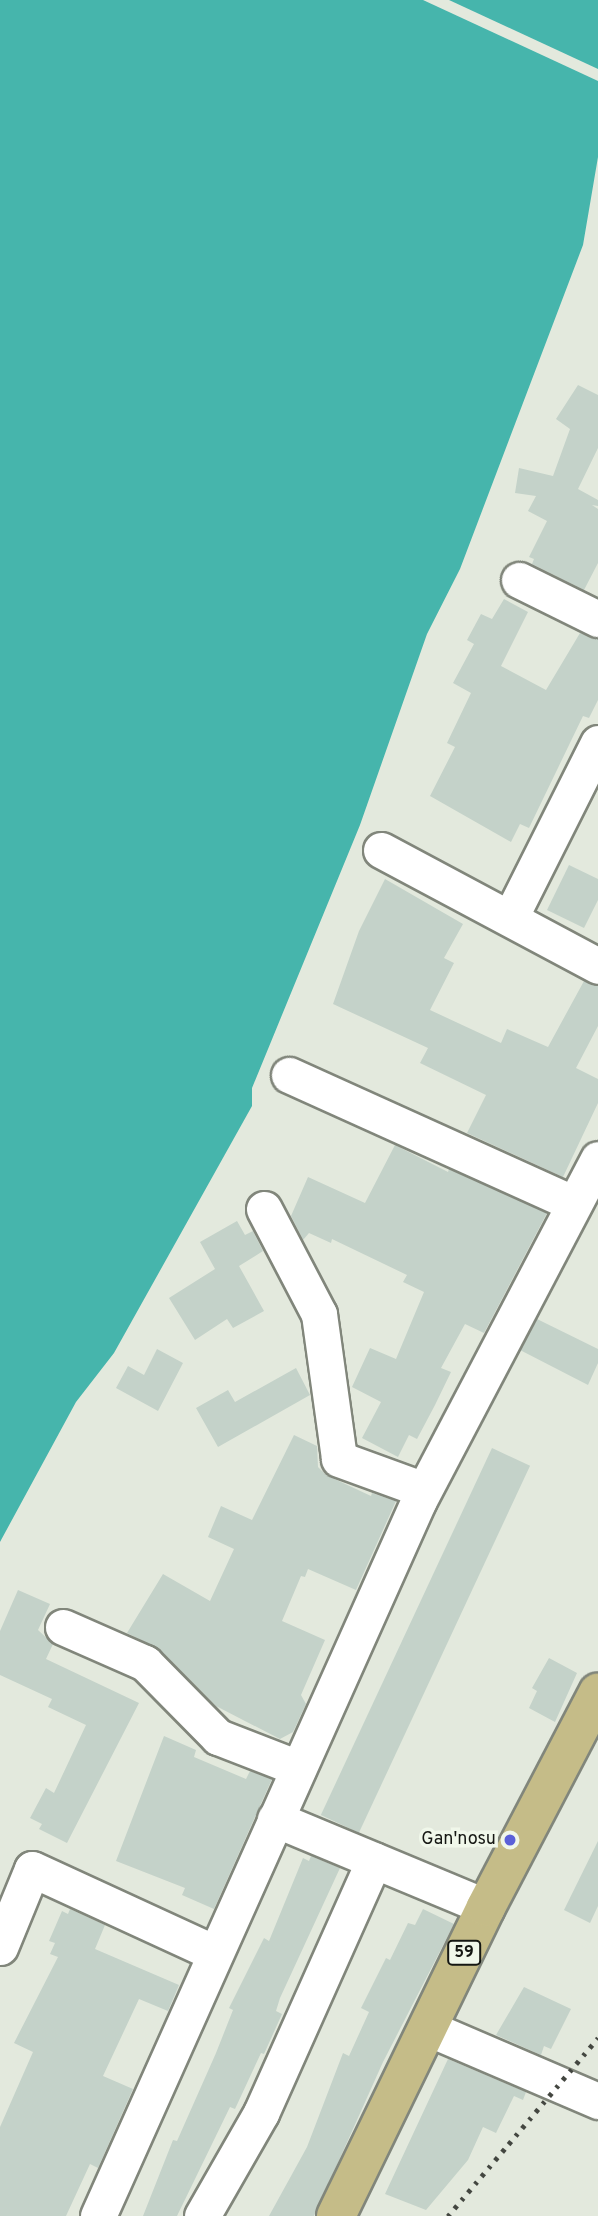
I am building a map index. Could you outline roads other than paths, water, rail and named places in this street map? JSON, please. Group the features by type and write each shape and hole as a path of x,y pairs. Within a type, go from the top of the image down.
{"main road":[{"name":"59","path":"336,2216 430,2029 486,1907 598,1693"}],"street":[{"path":"519,580 598,620"},
{"path":"510,918 598,743"},
{"path":"381,850 598,967"},
{"path":"289,1075 573,1203"},
{"path":"98,2216 424,1490 598,1159"},
{"path":"264,1209 319,1314 339,1459 424,1490"},
{"path":"63,1627 145,1663 218,1737 298,1768"},
{"path":"275,1819 486,1907"},
{"path":"202,2216 261,2113 374,1860"},
{"path":"0,1947 32,1869 215,1953"},
{"path":"430,2029 598,2101"}],"water":[{"path":"0,0 598,0 598,157 583,245 460,569 427,634 360,825 252,1088 252,1106 114,1353 76,1402 0,1542"}],"railway":[{"path":"448,2216 598,2038"}],"place":[{"name":"Gan'nosu","path":"510,1840"}]}
